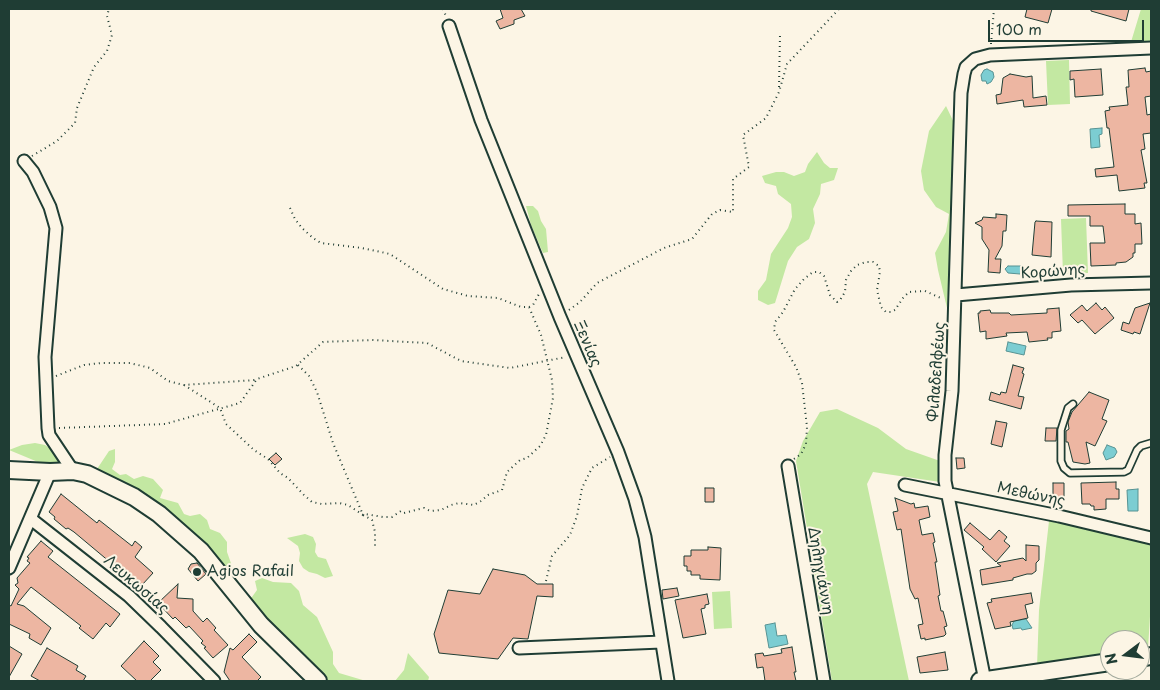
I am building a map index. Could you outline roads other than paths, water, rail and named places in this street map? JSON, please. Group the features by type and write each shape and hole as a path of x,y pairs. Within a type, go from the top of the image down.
{"street":[{"name":"Ξενίας","path":"449,26 481,120 560,317 618,452 635,499 645,537 668,681"},
{"name":"Φιλαδελφέως","path":"983,681 947,493 944,455 952,391 961,93 964,74 970,63 979,57 990,55 1151,48"},
{"path":"24,161 33,172 46,198 56,228 45,357 48,428 49,435 74,471"},
{"name":"Κορώνης","path":"956,295 1071,285 1151,283"},
{"name":"Δηληγιάννη","path":"788,466 824,681"},
{"path":"9,470 74,471 87,474 134,497 159,514 201,551 261,625 318,681"},
{"path":"9,568 50,472"},
{"name":"Μεθώνης","path":"905,485 1059,516 1151,538"},
{"name":"Λευκωσίας","path":"31,519 128,596 214,681"},
{"path":"519,648 661,642"},
{"path":"983,681 1100,663"}],"lane":[{"path":"1073,404 1066,414 1061,430 1061,461 1064,468 1070,473 1124,472 1128,470 1137,450 1141,446 1151,443"}],"water":[{"path":"987,69 993,72 994,77 987,84 986,81 982,81 981,75"},
{"path":"1102,128 1102,134 1099,135 1100,147 1091,148 1090,129"},
{"path":"1008,266 1021,266 1023,270 1020,274 1008,273 1005,269"},
{"path":"1008,342 1026,346 1024,355 1006,351"},
{"path":"1107,445 1115,448 1117,452 1114,457 1106,460 1103,453"},
{"path":"1138,489 1138,511 1128,511 1127,490"},
{"path":"1026,619 1032,628 1013,629 1014,621"},
{"path":"775,623 777,636 786,635 788,644 769,648 765,625"}],"place":[{"name":"Agios Rafail","path":"197,572"}]}
